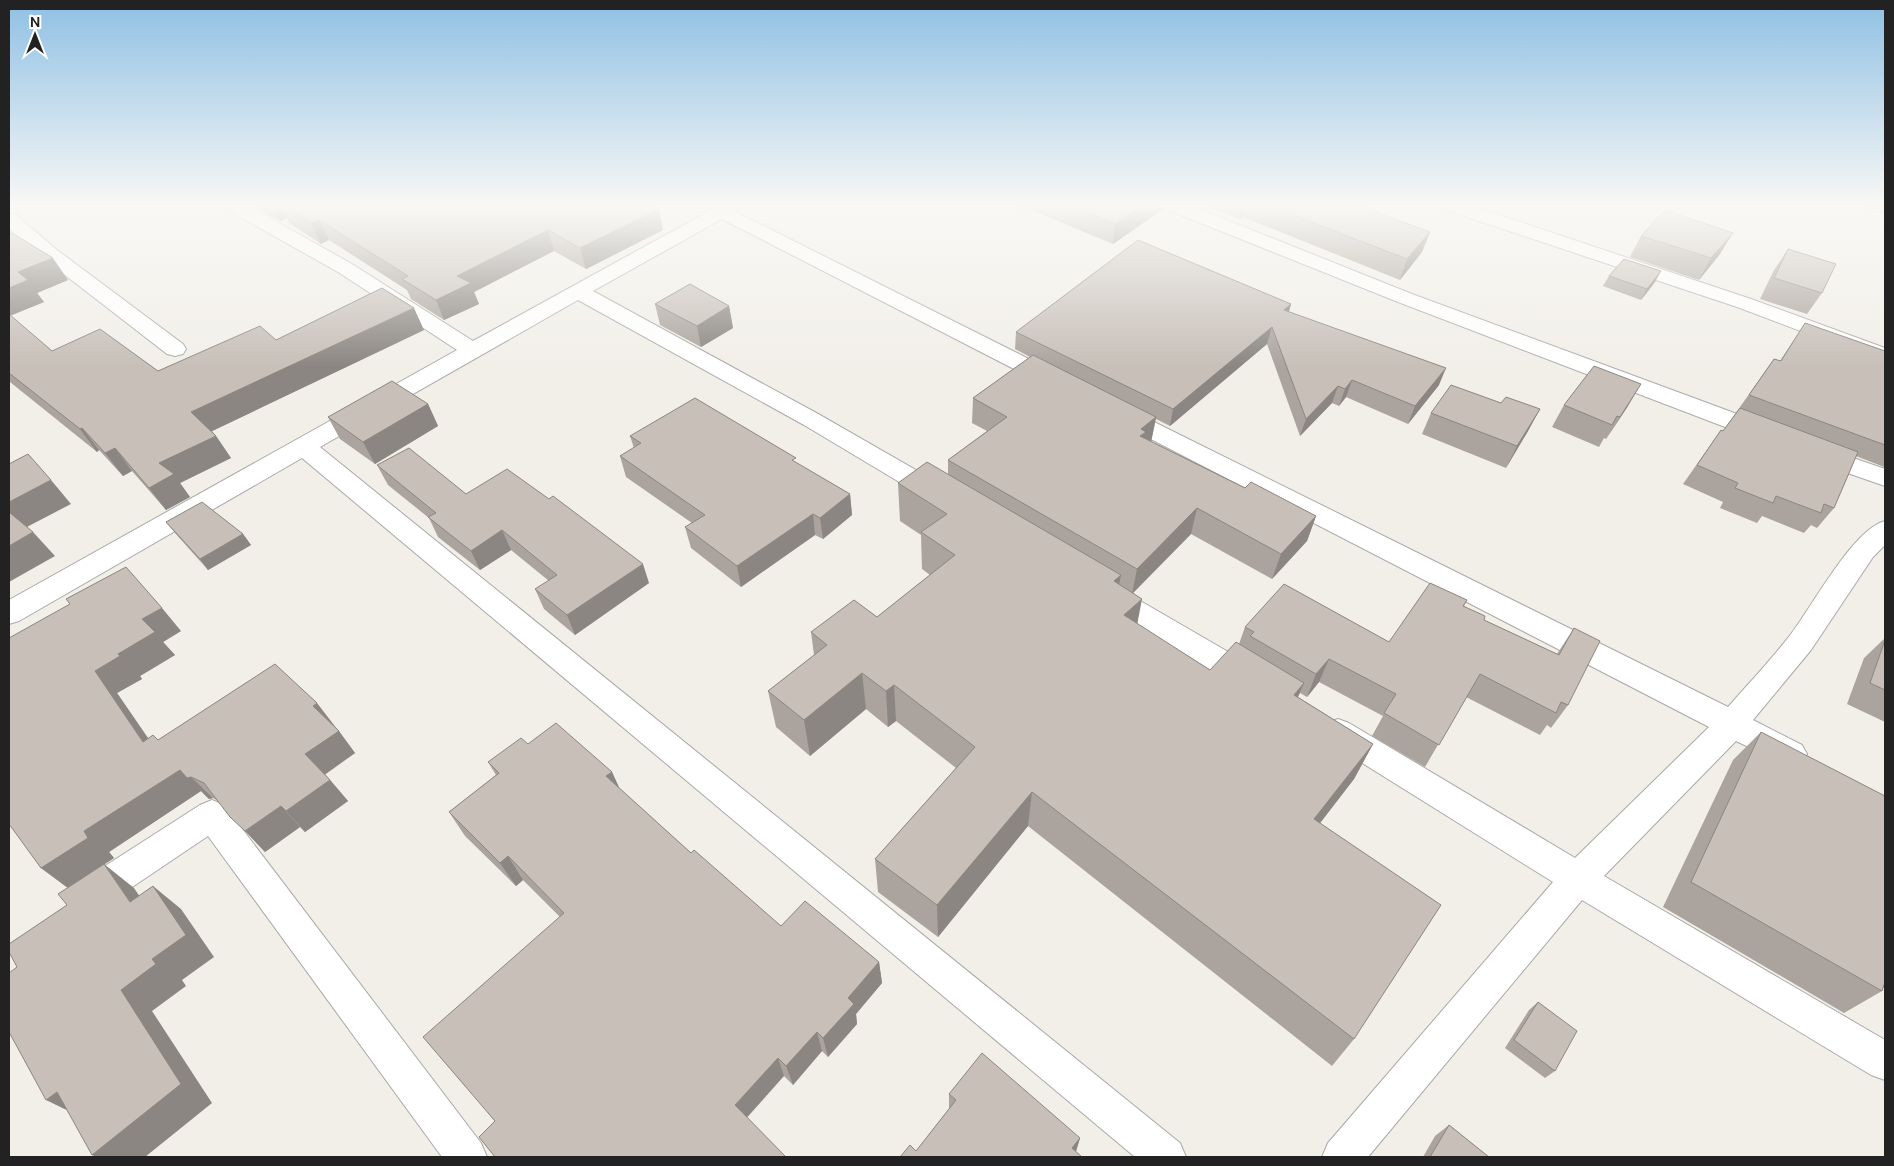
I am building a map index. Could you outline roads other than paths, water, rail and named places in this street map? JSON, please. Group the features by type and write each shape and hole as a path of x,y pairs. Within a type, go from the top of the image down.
{"street":[{"path":"56,258 175,349"},
{"path":"328,258 473,351"},
{"path":"9,613 637,258"},
{"path":"824,258 1076,392"},
{"path":"1306,258 1405,298 1885,478"},
{"path":"1612,258 1744,302 1885,356"},
{"path":"578,291 812,420 966,511"},
{"path":"1103,405 1808,763"},
{"path":"303,446 1166,1157"},
{"path":"1342,1157 1578,879 1732,724 1800,642 1864,550 1885,530"},
{"path":"1086,582 1274,694"},
{"path":"1317,720 1578,879 1885,1061"},
{"path":"66,912 212,815 467,1157"}]}
